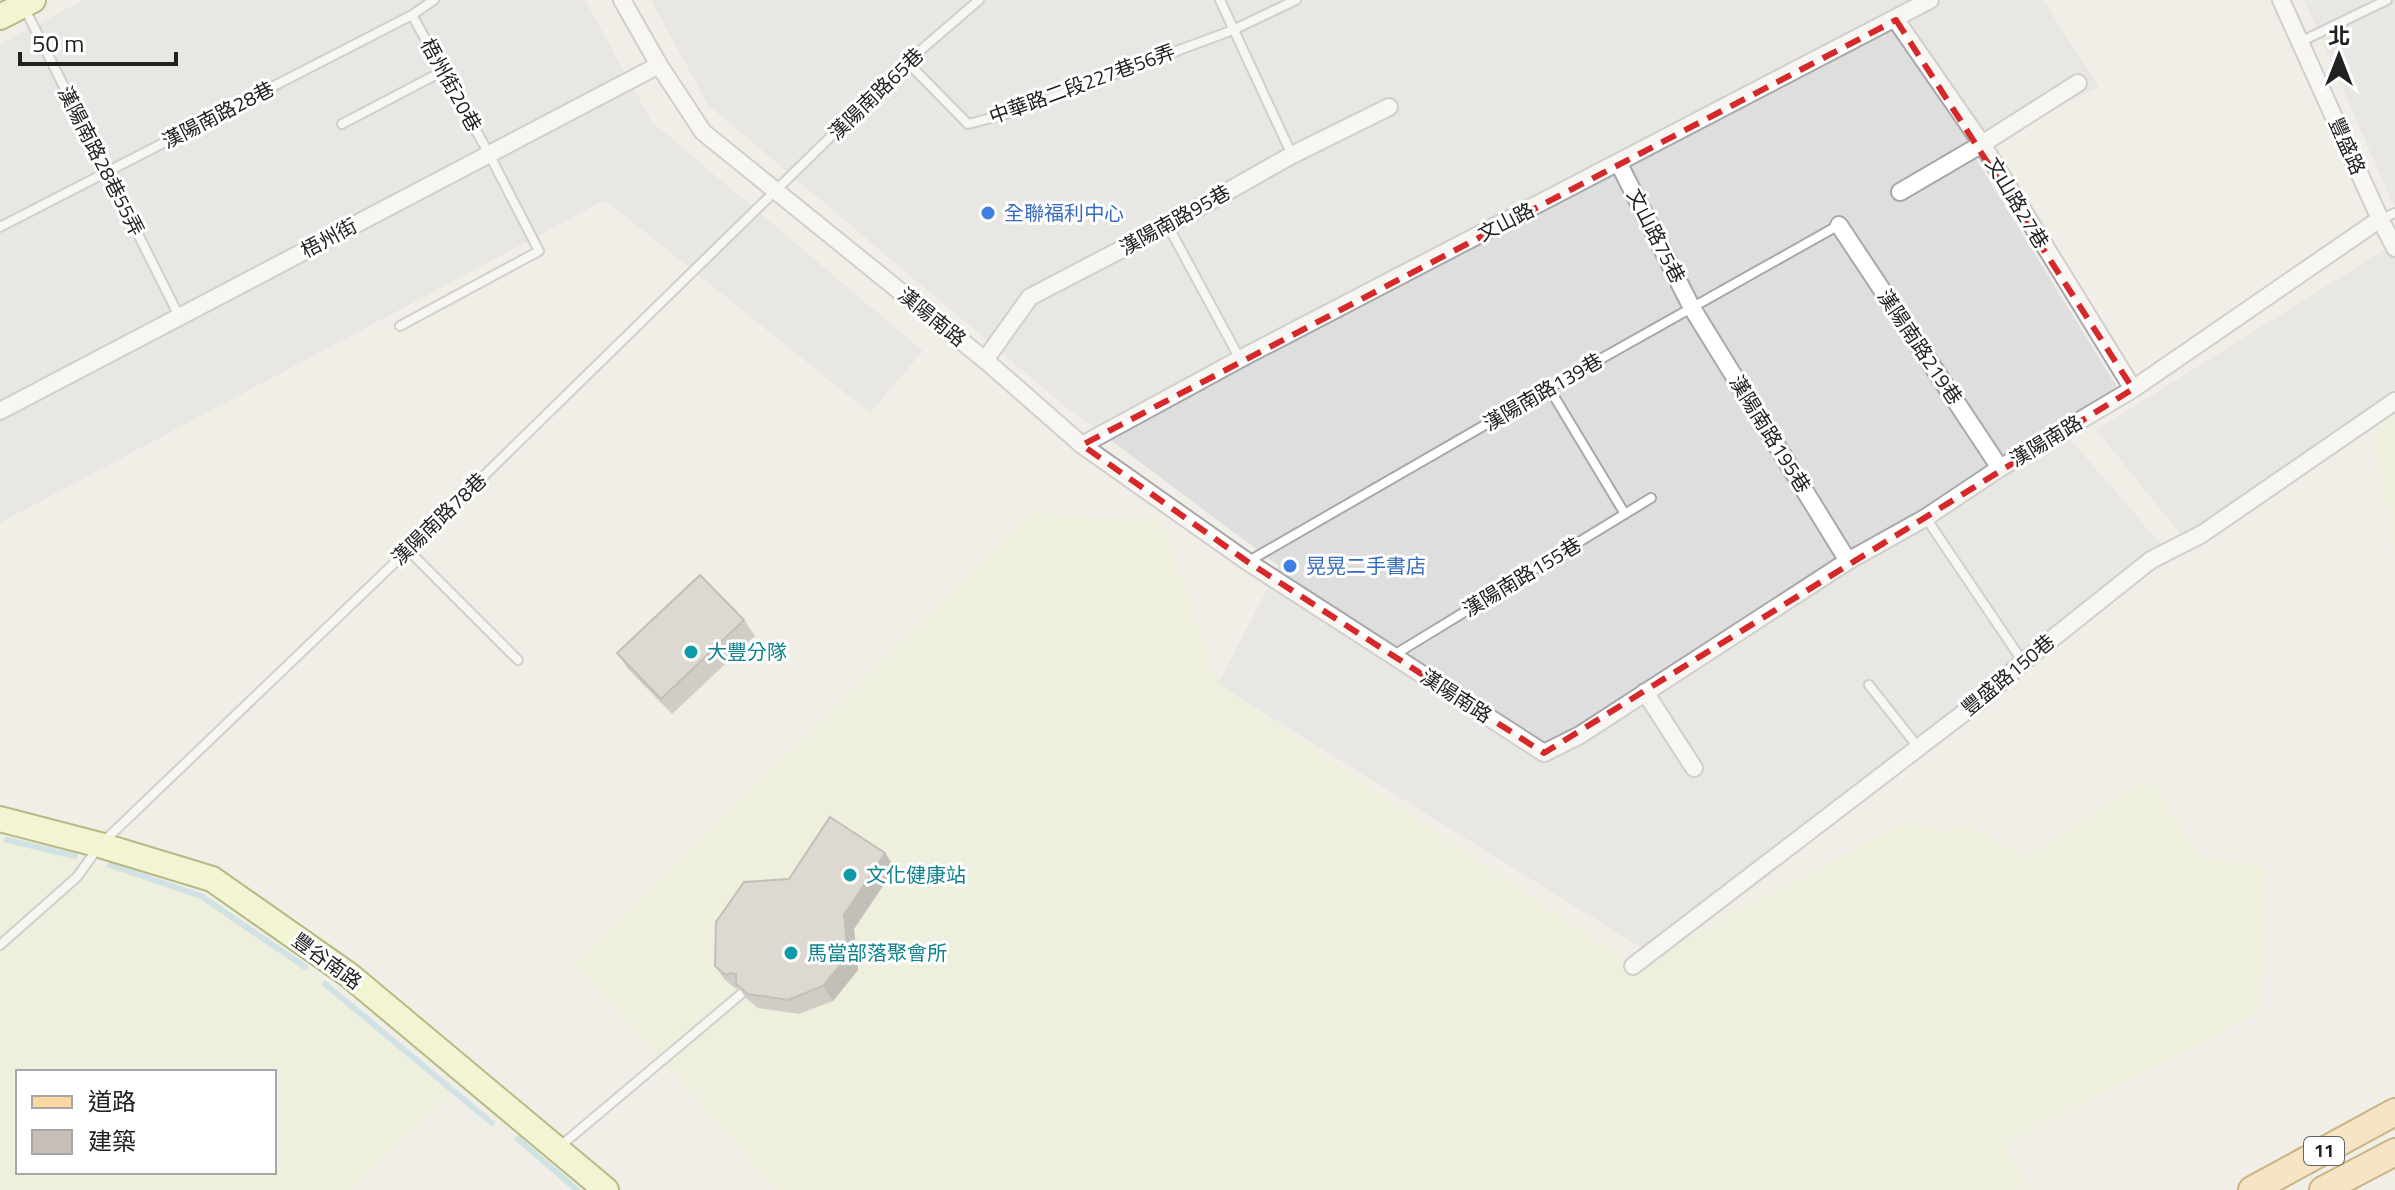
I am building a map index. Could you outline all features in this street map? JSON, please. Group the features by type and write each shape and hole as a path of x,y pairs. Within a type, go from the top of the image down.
{"main road":[{"name":"11","path":"2252,1190 2395,1112"},
{"name":"11","path":"2323,1190 2395,1152"}],"street":[{"name":"漢陽南路","path":"622,0 659,65 703,132 985,360 1082,445 1248,562 1544,753 1580,735 1848,561 1925,518 2000,468 2133,389 2387,216"},
{"name":"豐盛路","path":"2281,0 2387,216 2395,248"},
{"name":"文山路","path":"1082,445 1240,359 1896,20 1925,1"},
{"path":"0,17 28,3"},
{"name":"文山路27巷","path":"1896,20 1982,144 2133,389"},
{"name":"梧州街","path":"0,411 659,65"},
{"path":"1900,192 2078,83"},
{"name":"漢陽南路95巷","path":"985,360 1030,297 1168,225 1292,155 1389,107"},
{"name":"文山路75巷","path":"1619,164 1692,308"},
{"name":"漢陽南路219巷","path":"1839,225 2000,468"},
{"name":"漢陽南路195巷","path":"1692,308 1848,561"},
{"name":"豐盛路150巷","path":"1633,966 1982,699 2023,662 2151,560 2202,534 2395,401"},
{"path":"1645,692 1694,768"},
{"name":"豐谷南路","path":"0,819 212,879 349,975 606,1190"}],"lane":[{"name":"漢陽南路28巷","path":"0,227 412,15 434,0"},
{"name":"漢陽南路65巷","path":"777,192 907,62 979,0"},
{"path":"1220,0 1292,155"},
{"path":"1233,30 1296,0"},
{"path":"2300,42 2387,0"},
{"name":"漢陽南路28巷55弄","path":"28,3 107,173 179,317"},
{"name":"梧州街20巷","path":"400,326 539,251 412,15"},
{"name":"中華路二段227巷56弄","path":"907,62 968,124 1010,113 1233,30"},
{"path":"342,124 443,71"},
{"name":"漢陽南路78巷","path":"0,945 77,877 100,845 777,192"},
{"path":"1168,225 1240,359"},
{"name":"漢陽南路139巷","path":"1248,562 1839,225"},
{"path":"1549,388 1625,514"},
{"name":"漢陽南路155巷","path":"1393,656 1651,498"},
{"path":"1925,518 2023,662"},
{"path":"408,550 518,660"},
{"path":"1869,685 1918,748"},
{"path":"557,1149 741,994"}],"highlighted area":[{"path":"1896,20 2133,389 1544,753 1248,562 1082,445"}],"shaded area":[{"path":"84,0 585,0 652,122 923,351 870,413 605,200 0,523 0,44"},
{"path":"651,0 2043,0 2099,87 1970,149 2117,387 2059,426 2166,550 1648,952 1218,684 1279,566 1061,403 708,105"},
{"path":"2304,0 2395,0 2395,209"},
{"path":"2395,243 2395,391 2184,538 2096,430"}],"green space":[{"path":"2395,401 2395,554 2371,418"},
{"path":"1032,512 1161,522 1218,684 1633,966 1909,821 1943,832 1968,825 2025,857 2150,777 2198,855 2268,868 2260,1012 2005,1145 2030,1190 773,1190 741,1148 575,964"},
{"path":"0,838 75,856 87,863 110,865 201,896 305,967 454,1092 347,1190 0,1190"}],"building":[{"name":"大豐分隊","path":"700,575 744,620 661,699 617,653"},
{"path":"830,817 885,853 844,915 848,956 823,986 788,1000 748,994 736,984 736,974 726,975 715,966 716,922 744,882 789,879"}],"waterway":[{"path":"7,840 75,856"},
{"path":"110,865 201,896 305,967"},
{"path":"325,984 492,1123"},
{"path":"518,1139 577,1190"}],"place":[{"name":"全聯福利中心","path":"988,213"},
{"name":"晃晃二手書店","path":"1290,566"},
{"name":"大豐分隊","path":"691,652"},
{"name":"文化健康站","path":"850,875"},
{"name":"馬當部落聚會所","path":"791,953"}]}
